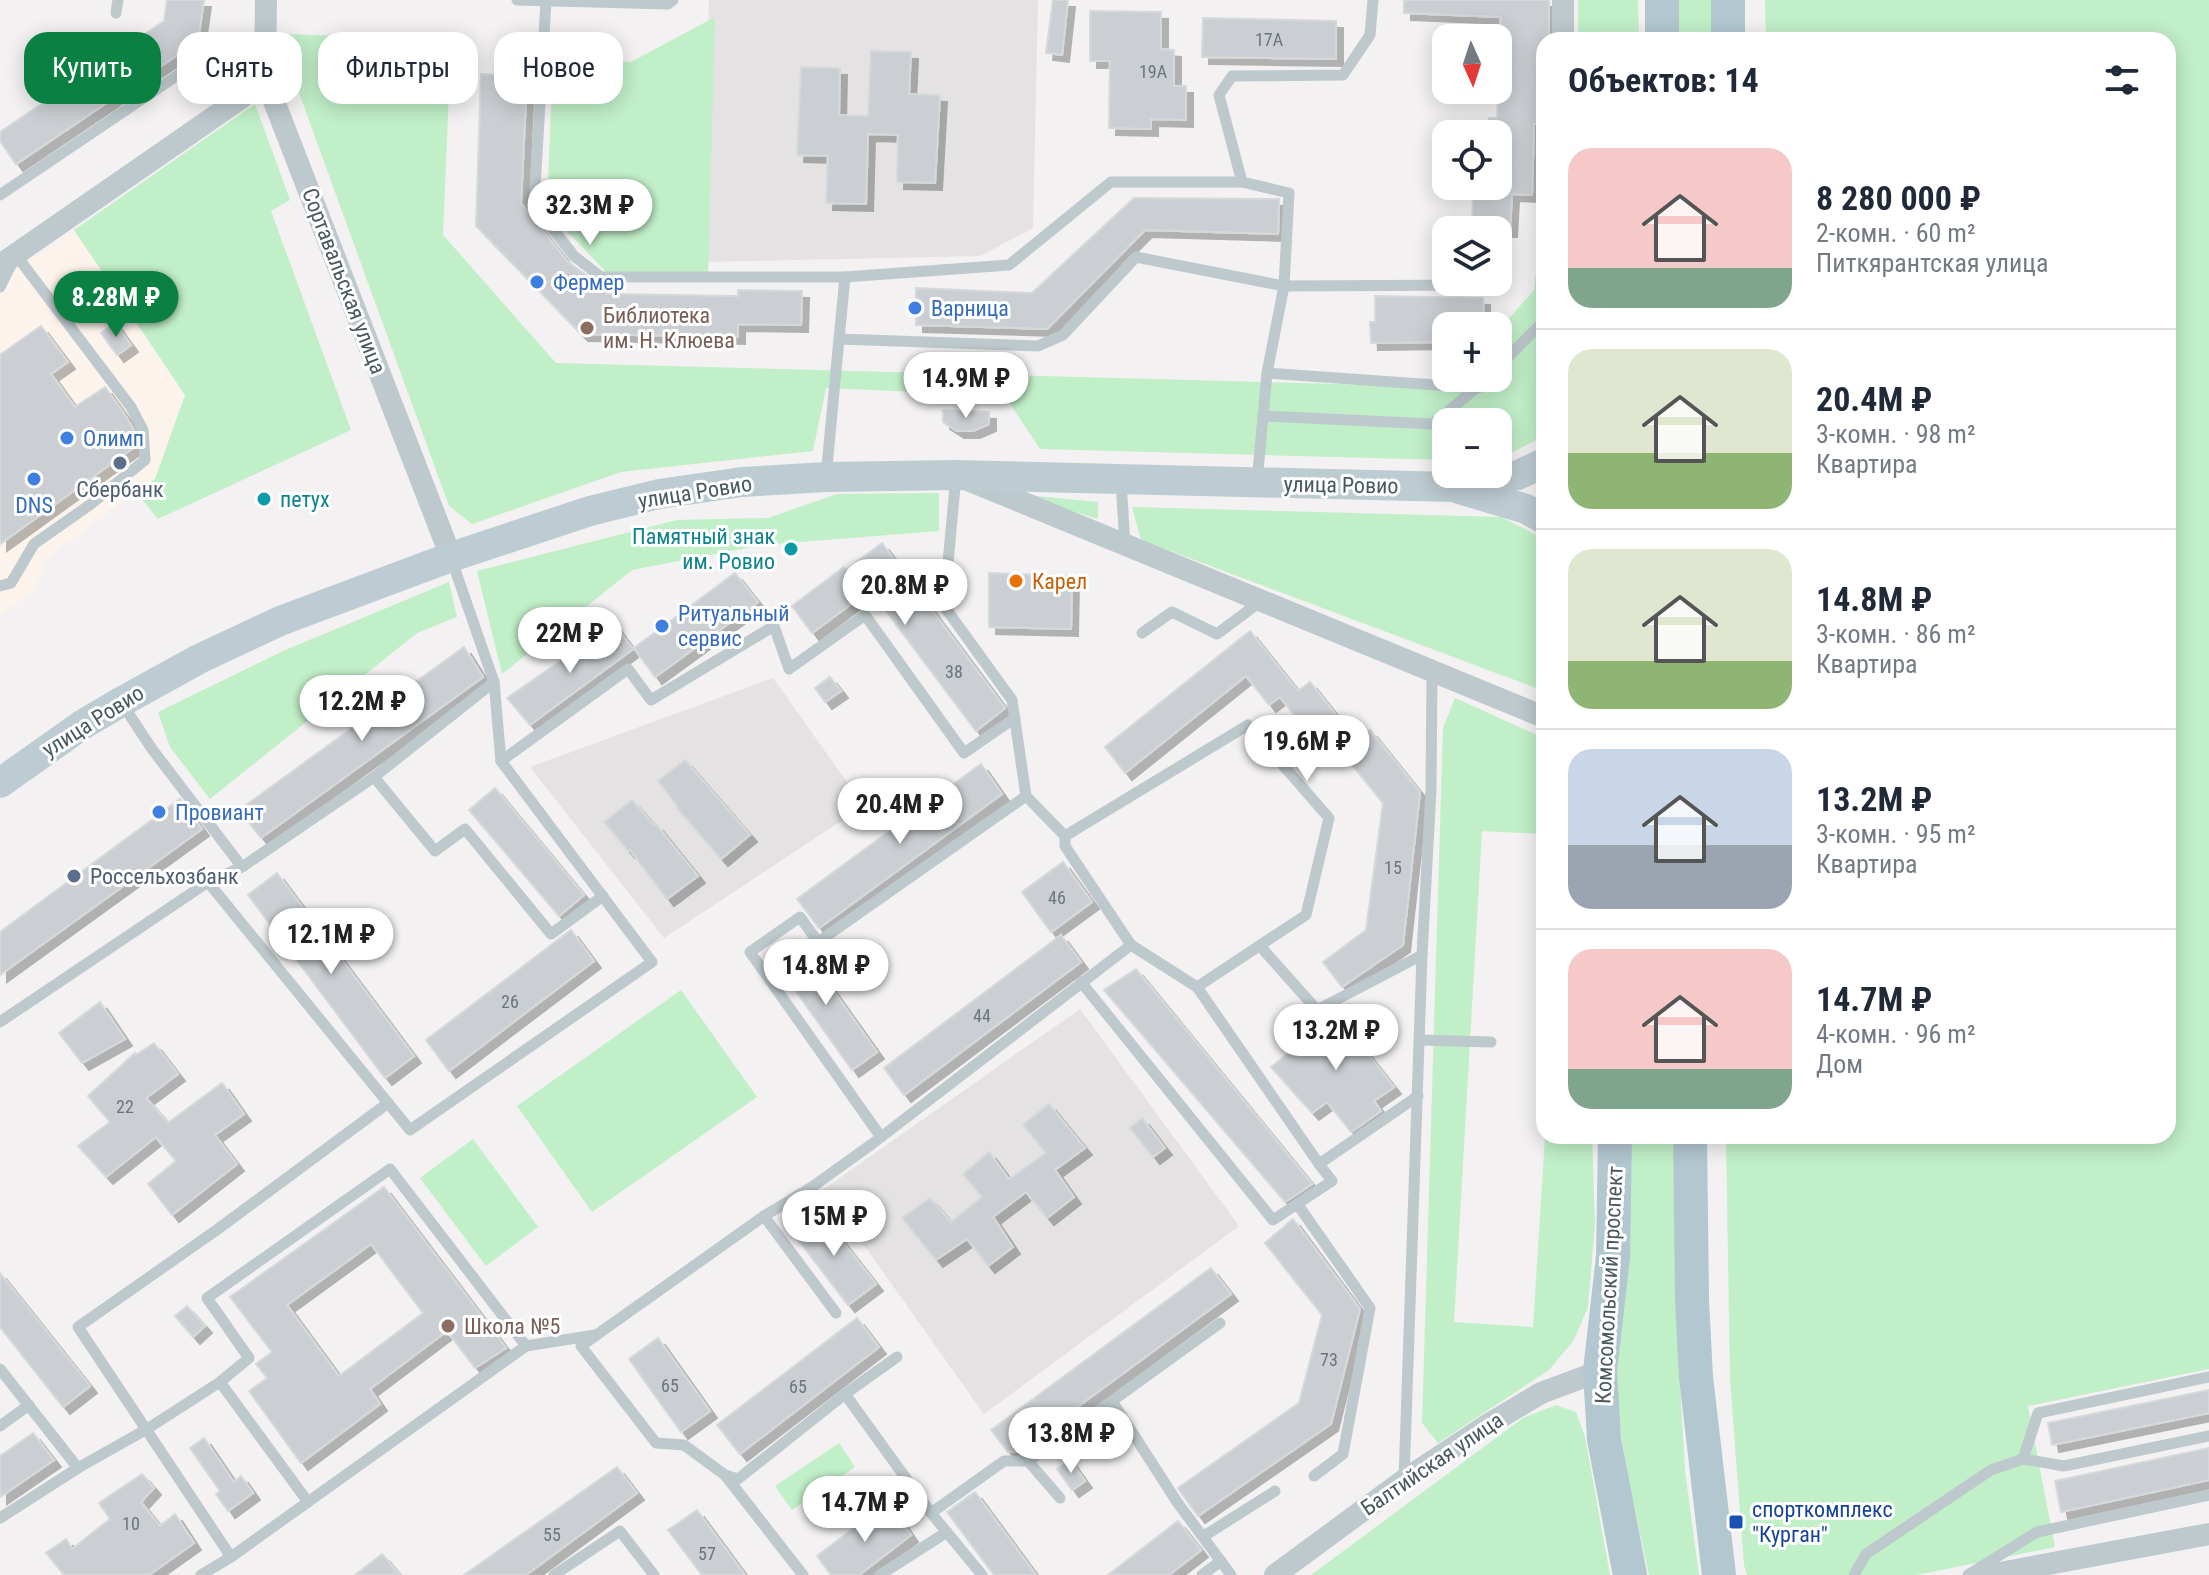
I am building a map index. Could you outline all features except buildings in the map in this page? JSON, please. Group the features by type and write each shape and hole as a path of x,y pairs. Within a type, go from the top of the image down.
{"main road":[{"path":"1662,0 1662,32"},
{"path":"1728,0 1728,32"},
{"name":"улица Ровио","path":"1512,476 1536,467"},
{"name":"улица Ровио","path":"0,783 82,725 121,702 199,659 280,621 451,557 590,511 659,494 742,482 956,475 1432,486"},
{"name":"улица Ровио","path":"1456,488 1536,515"},
{"name":"Комсомольский проспект","path":"1615,1144 1613,1257 1600,1371 1604,1439 1630,1575"},
{"path":"1690,1144 1696,1377 1719,1575"}],"street":[{"name":"Сортавальская улица","path":"266,0 266,32"},
{"path":"1563,0 1563,32"},
{"path":"8,260 233,104"},
{"name":"Сортавальская улица","path":"275,104 451,557"},
{"path":"956,475 1536,714"},
{"name":"Балтийская улица","path":"1275,1575 1404,1480 1489,1424 1541,1393 1600,1371"},
{"path":"1989,1575 2208,1540"}],"lane":[{"path":"116,13 118,0"},
{"path":"517,0 668,4 673,0"},
{"path":"1242,182 1219,95 1232,76 1343,75 1370,35 1373,0"},
{"path":"546,1 534,205 574,256 601,277 845,277 1009,265 1111,182 1242,182 1289,193 1284,286 1267,373 1257,482"},
{"path":"0,195 177,76"},
{"path":"839,339 1038,346 1063,335 1136,257 1284,286 1432,285"},
{"path":"0,287 8,260"},
{"path":"0,586 11,583 34,544 91,504 145,460 143,430 131,407 8,260"},
{"path":"826,477 845,277"},
{"path":"1512,353 1536,329"},
{"path":"1267,373 1432,385"},
{"path":"1263,416 1433,424 1473,392"},
{"path":"956,475 944,606 1012,700 1026,796 1065,836 1065,846 1131,945 1197,987 1332,1181 1273,1220 1081,982"},
{"path":"1121,479 1125,545"},
{"path":"208,882 410,1130 652,962 501,761 494,682 451,557"},
{"path":"1142,633 1172,612 1217,634 1261,601"},
{"path":"501,761 628,669 651,700 774,626 789,669 865,615 964,753 1015,718"},
{"path":"1404,1480 1422,955 1431,790 1432,672"},
{"path":"0,1022 208,882 242,867 374,777 494,682"},
{"path":"121,702 152,749 242,867"},
{"path":"1065,836 1248,725 1329,818 1306,915 1197,987"},
{"path":"374,777 435,851 465,829 551,934 603,896"},
{"path":"881,1137 750,952 800,917 818,942 1026,796"},
{"path":"803,1575 725,1475 684,1445 656,1443 581,1346 881,1137 1131,945"},
{"path":"1260,946 1317,1010 1422,955"},
{"path":"1420,1040 1491,1042"},
{"path":"1319,1164 1418,1096"},
{"path":"231,1557 78,1327 218,1229 388,1103"},
{"path":"0,1518 147,1429 220,1382 249,1358 207,1298 390,1169 526,1346"},
{"path":"1298,1205 1370,1308 1343,1454 1314,1476"},
{"path":"764,1216 836,1313"},
{"path":"931,1513 1004,1461 1028,1461 1220,1323"},
{"path":"201,1575 231,1557 526,1346 598,1334"},
{"path":"725,1475 738,1479 897,1357"},
{"path":"0,1369 78,1468"},
{"path":"2023,1459 2038,1413 2209,1377"},
{"path":"220,1382 308,1502"},
{"path":"845,1394 931,1513 982,1575"},
{"path":"1112,1401 1177,1502 1231,1575"},
{"path":"0,1426 29,1405"},
{"path":"1854,1575 1866,1554 1991,1470 2023,1459 2064,1466 2209,1436"},
{"path":"1028,1461 1060,1498"},
{"path":"1204,1536 1275,1491"},
{"path":"1968,1575 2037,1532 2209,1495"},
{"path":"554,1575 620,1531 654,1575"},
{"path":"880,1575 947,1532"},
{"path":"1202,1575 1221,1561"}],"shaded area":[{"path":"709,0 1038,0 1033,228 980,256 701,262"},
{"path":"74,230 185,395 155,479 46,559 34,592 0,614 0,281"},
{"path":"773,678 864,806 664,938 530,767"},
{"path":"1080,1009 1239,1226 984,1414 824,1189"}],"green space":[{"path":"1578,0 1638,0 1639,32 1578,32"},
{"path":"1674,0 1715,0 1716,32 1675,32"},
{"path":"1765,0 2209,0 2209,1369 2028,1406 2055,1547 1917,1575 1747,1575 1730,1379 1726,1144 2176,1144 2176,32 1766,32"},
{"path":"715,17 708,276 606,272 547,210 551,104 623,104 623,61 631,62"},
{"path":"302,35 318,35 318,104 448,104 443,235 556,363 1432,387 1432,392 1512,392 1512,315 1534,290 1536,273 1536,440 1513,452 1512,408 1432,408 1432,460 1040,449 1005,396 826,388 813,451 621,472 472,524 449,506 302,101"},
{"path":"255,104 290,200 271,211 351,430 158,519 136,492 155,479 185,395 74,230"},
{"path":"939,493 939,531 762,545 632,570 502,674 477,571 677,520 768,518 837,494"},
{"path":"1016,494 1098,502 1098,519"},
{"path":"1132,507 1501,517 1536,535 1536,688 1141,540"},
{"path":"449,582 457,617 417,633 210,799 170,747 158,712 283,651"},
{"path":"1455,698 1536,734 1536,834 1482,831 1454,1322 1533,1327 1544,1144 1592,1144 1595,1223 1588,1307 1574,1340 1549,1370 1438,1443 1422,1423 1443,728"},
{"path":"681,990 757,1097 592,1212 517,1106"},
{"path":"473,1139 538,1227 486,1266 420,1178"},
{"path":"1627,1144 1673,1144 1676,1312 1685,1471 1699,1575 1649,1575 1628,1478 1616,1401"},
{"path":"1556,1405 1576,1412 1585,1437 1610,1575 1311,1575 1523,1418"},
{"path":"839,1443 855,1467 792,1510 775,1486"}],"place":[{"name":"Фермер","path":"537,282"},
{"name":"Варница","path":"915,308"},
{"name":"Библиотека им. Н. Клюева","path":"587,328"},
{"name":"Олимп","path":"67,438"},
{"name":"Сбербанк","path":"120,463"},
{"name":"DNS","path":"34,479"},
{"name":"петух","path":"264,499"},
{"name":"Памятный знак им. Ровио","path":"791,549"},
{"name":"Карел","path":"1016,581"},
{"name":"Ритуальный сервис","path":"662,626"},
{"name":"Провиант","path":"159,812"},
{"name":"Россельхозбанк","path":"74,876"},
{"name":"Школа №5","path":"448,1326"},
{"name":"спорткомплекс \"Курган\"","path":"1736,1522"}]}
